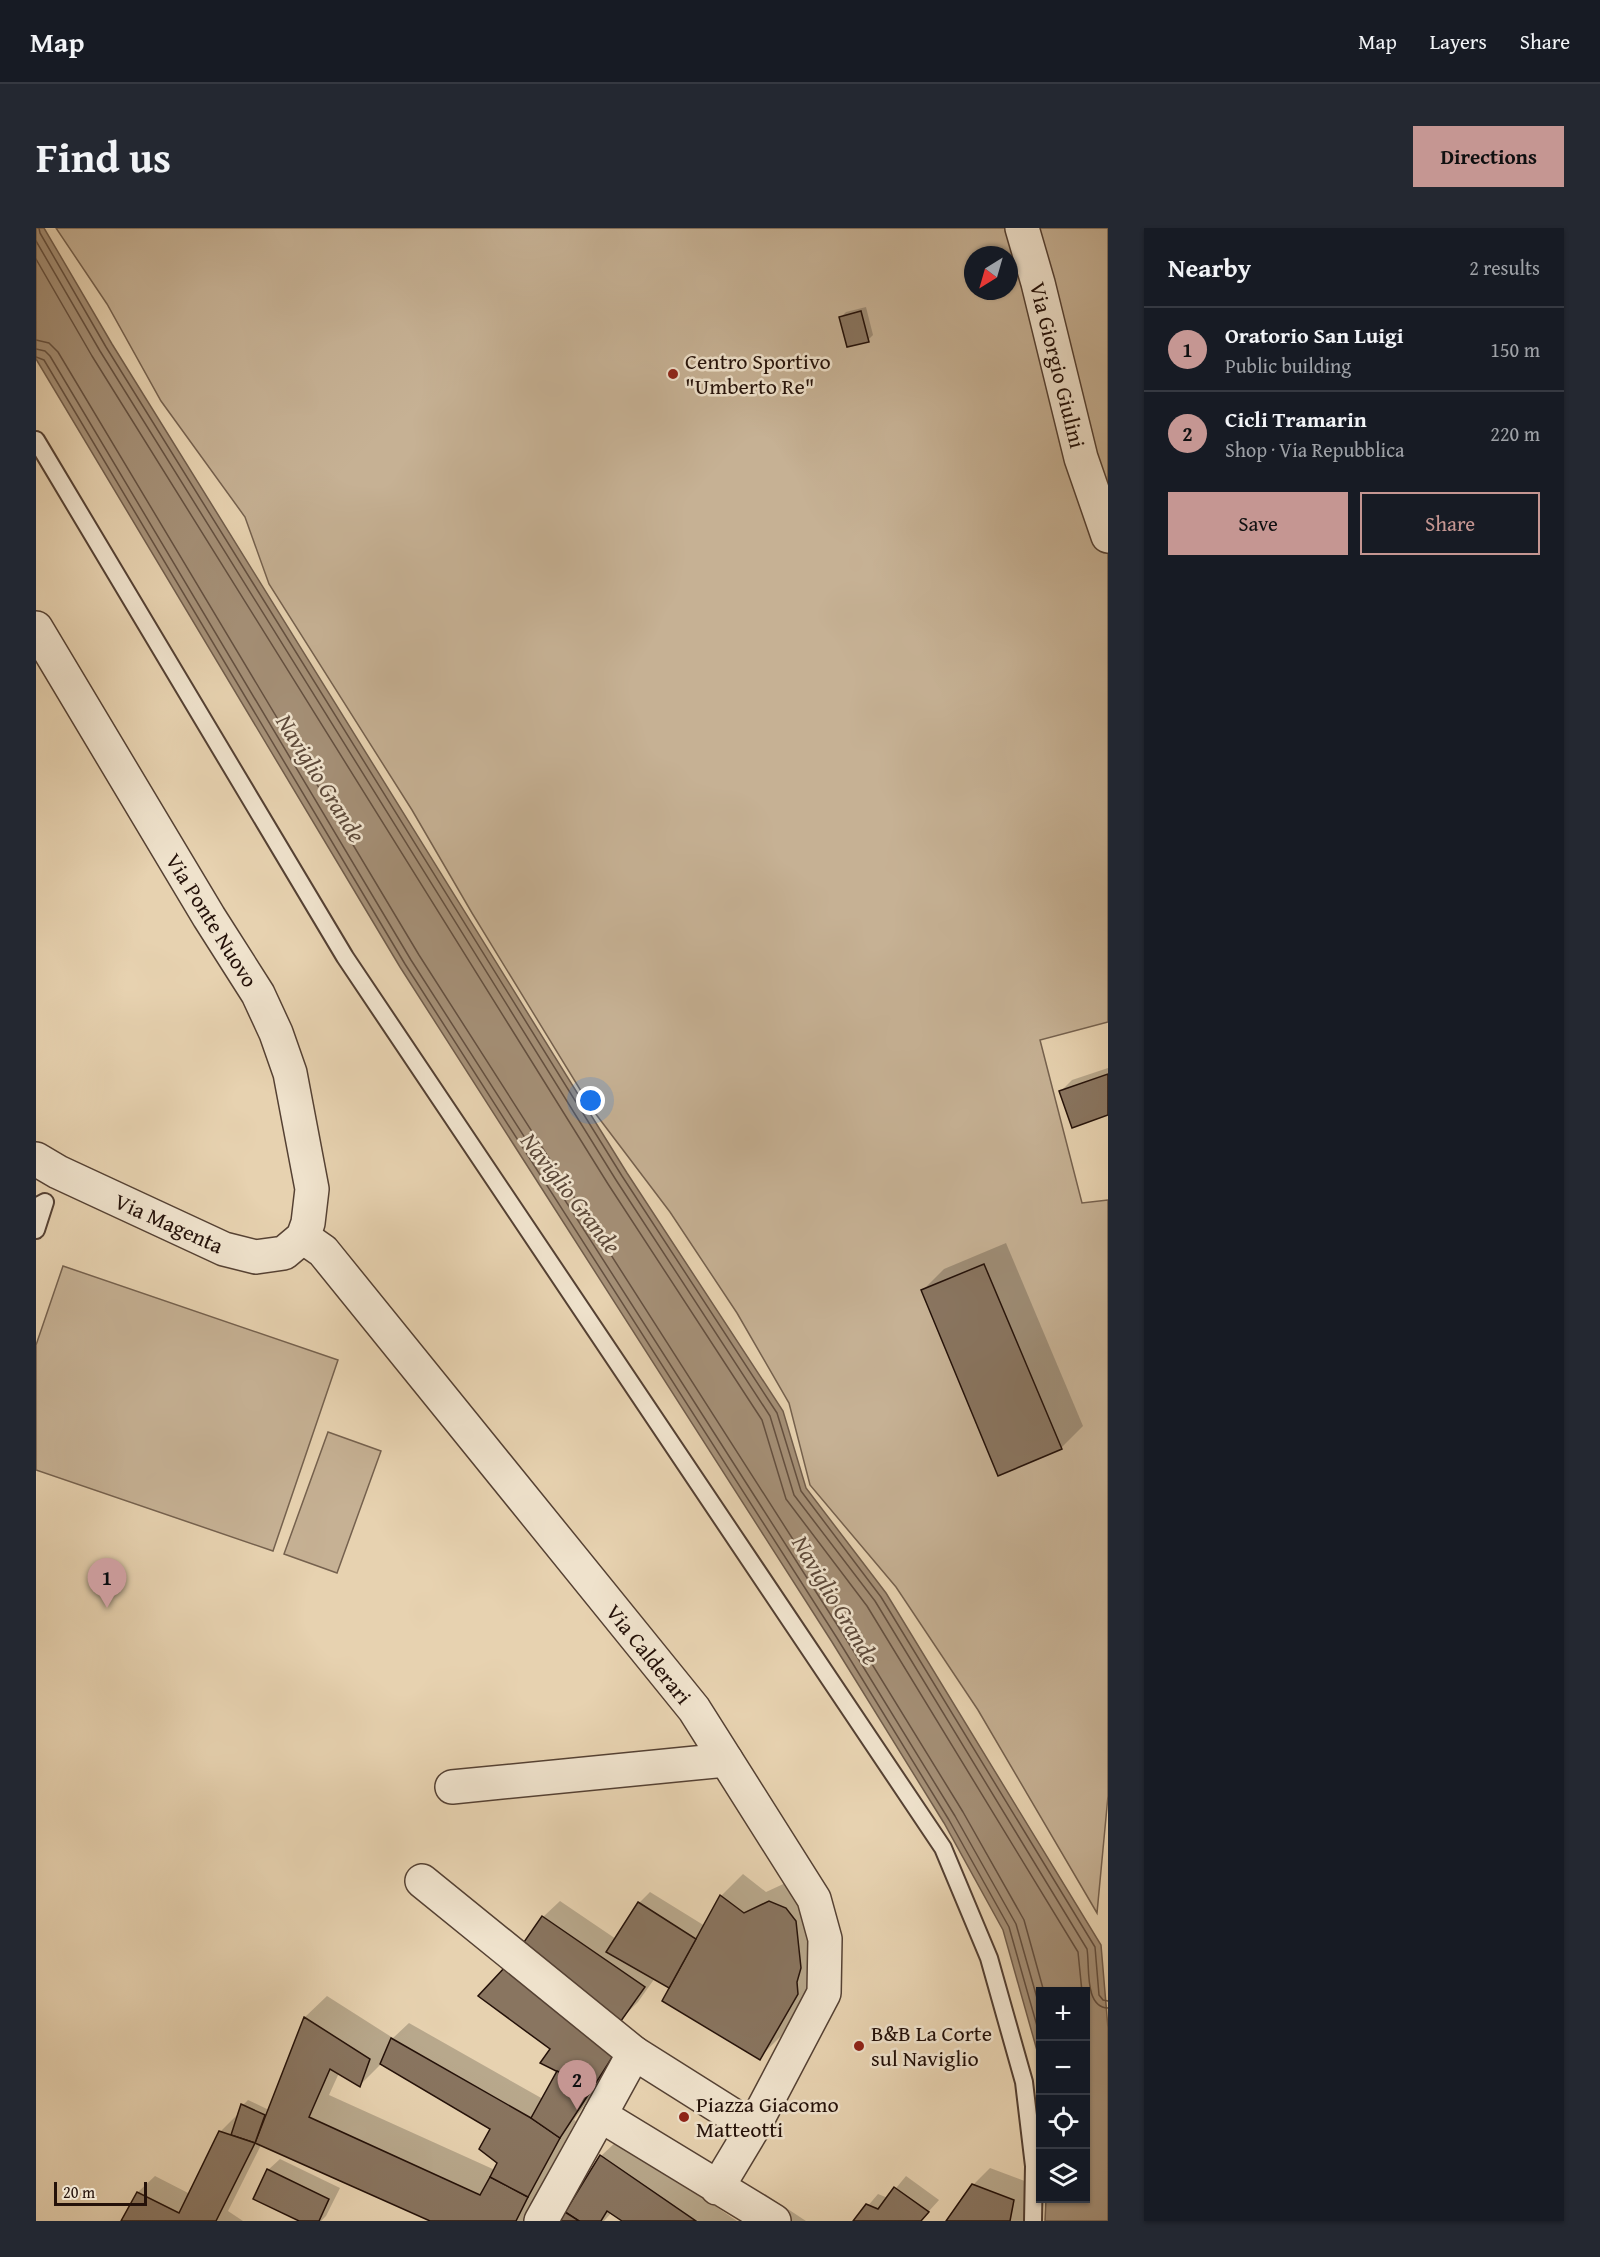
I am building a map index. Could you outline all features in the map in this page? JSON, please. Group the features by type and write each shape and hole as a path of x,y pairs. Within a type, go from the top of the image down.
{"street":[{"name":"Via Giorgio Giulini","path":"1022,228 1038,283 1081,458 1108,536"},
{"name":"Via Ponte Nuovo","path":"36,628 209,917 258,994 276,1033 290,1073 312,1189 308,1223 303,1237"},
{"name":"Via Magenta","path":"47,1165 224,1249 256,1257 284,1253 303,1237"},
{"name":"Via Calderari","path":"303,1237 323,1251 694,1709 814,1899 825,1939 824,1993 753,2128 717,2188"},
{"path":"452,1787 726,1760"},
{"path":"422,1881 634,2053 753,2128"},
{"path":"545,2212 634,2053"},
{"path":"600,2115 774,2221"}],"lane":[{"path":"36,440 345,957 943,1848 989,1958 1024,2082 1034,2166 1033,2221"},
{"path":"36,1230 47,1165"}],"shaded area":[{"path":"56,228 1108,228 1108,1022 1040,1040 1082,1203 1108,1200 1108,1796 1097,1913 978,1710 896,1587 810,1485 789,1403 737,1313 670,1212 592,1109 412,810 269,584 245,517 161,401 107,304"},
{"path":"63,1266 338,1360 273,1551 36,1470 36,1345"},
{"path":"328,1432 381,1451 337,1573 284,1554"}],"water":[{"name":"Naviglio Grande","path":"36,228 44,228 112,344 627,1173 783,1411 806,1488 886,1593 1101,1945 1108,2028 1108,2221 1045,2221 1046,2203 1090,2203 1090,1987 1036,1987 1036,2047 1003,1930 944,1823 832,1642 400,967 36,359"}],"building":[{"path":"861,311 869,342 847,347 839,317"},
{"path":"1108,1074 1108,1115 1072,1128 1059,1091"},
{"path":"984,1264 1062,1449 998,1476 921,1290"},
{"path":"720,1895 744,1913 769,1901 786,1908 796,1921 801,1968 797,1982 798,1994 760,2060 662,2001"},
{"path":"638,1902 696,1939 669,1988 606,1952"},
{"path":"542,1916 645,1987 621,2021 524,1942"},
{"path":"506,1966 615,2053 592,2089 540,2063 550,2049 478,1996"},
{"path":"304,2017 370,2059 360,2087 330,2069 309,2117 480,2195 490,2177 528,2197 516,2221 430,2221 255,2143"},
{"path":"391,2038 531,2118 560,2138 528,2197 490,2177 497,2163 479,2149 490,2129 380,2064"},
{"path":"557,2071 592,2089 560,2138 531,2118"},
{"path":"241,2104 265,2115 255,2143 231,2135"},
{"path":"219,2131 255,2143 216,2221 121,2221 137,2192 179,2213"},
{"path":"600,2155 696,2221 622,2221 607,2211 601,2221 579,2221 565,2212"},
{"path":"267,2169 329,2199 319,2221 299,2221 253,2199"},
{"path":"972,2184 1014,2200 1010,2221 946,2221"},
{"path":"894,2187 929,2212 921,2221 853,2221 866,2204 878,2209"},
{"path":"565,2212 579,2221 558,2221"}],"place":[{"name":"Centro Sportivo \"Umberto Re\"","path":"673,374"},
{"name":"Oratorio San Luigi","path":"107,1608"},
{"name":"B&B La Corte sul Naviglio","path":"859,2046"},
{"name":"Cicli Tramarin","path":"577,2110"},
{"name":"Piazza Giacomo Matteotti","path":"684,2117"}]}
